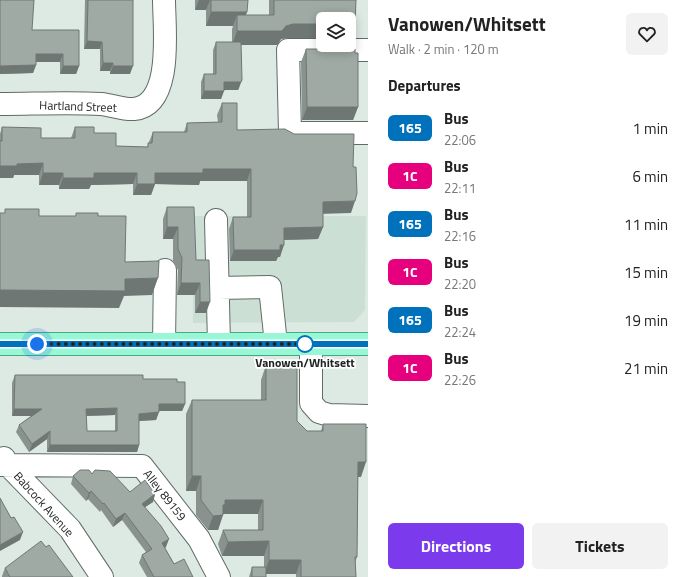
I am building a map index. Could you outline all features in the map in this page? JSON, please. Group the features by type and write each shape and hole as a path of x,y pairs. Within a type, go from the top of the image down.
{"main road":[{"path":"0,344 368,344"}],"street":[{"name":"Hartland Street","path":"0,104 101,104 135,109 145,105 153,98 163,78 164,0"},
{"path":"368,50 288,50 290,133 368,133"},
{"path":"216,220 219,344"},
{"path":"164,344 165,270"},
{"path":"218,288 270,287 276,344"},
{"path":"311,344 311,403 319,412 329,415 368,416"},
{"name":"Babcock Avenue","path":"3,460 70,529 102,577"},
{"name":"Alley 89159","path":"3,460 142,466 199,539 219,577"}],"shaded area":[{"path":"193,216 366,216 365,310 354,322 193,323"}],"building":[{"path":"0,0 34,0 32,30 79,30 79,66 63,66 63,54 36,54 36,65 0,66"},
{"path":"88,0 133,0 133,66 113,66 113,63 103,63 102,42 87,41"},
{"path":"211,0 248,0 247,12 211,12"},
{"path":"274,0 356,0 356,12 316,12 316,24 293,24 286,26 282,31 237,31 237,15 274,15"},
{"path":"216,42 241,42 242,80 241,82 224,82 224,91 204,91 204,74 216,74"},
{"path":"306,49 316,49 316,52 358,53 358,107 307,107"},
{"path":"222,103 237,103 237,130 285,129 294,134 354,134 353,167 356,167 357,193 355,201 323,202 323,227 284,228 284,245 280,245 280,250 234,250 233,217 251,217 251,169 203,169 203,173 155,173 155,184 137,184 137,173 94,173 94,178 63,178 63,173 43,173 43,163 0,166 0,141 2,141 2,127 41,128 41,138 75,138 75,127 94,127 94,133 116,133 116,146 148,147 148,143 152,143 153,132 187,132 187,123 222,122"},
{"path":"167,207 194,207 196,260 209,260 210,302 200,302 200,283 181,283 182,258 178,249 178,227 167,227"},
{"path":"5,209 39,209 39,216 76,216 76,213 98,213 98,216 126,216 125,262 159,261 158,278 125,279 125,291 0,290 0,213 5,213"},
{"path":"274,363 297,363 297,421 307,431 323,431 323,424 366,424 366,462 358,462 357,557 355,557 356,577 301,577 301,560 269,560 269,541 228,542 223,530 263,530 263,500 225,500 225,505 223,505 223,515 213,516 201,500 201,476 192,476 192,400 266,400 266,365 274,365"},
{"path":"15,375 143,375 143,379 177,379 177,382 185,382 185,404 159,404 159,412 139,414 139,445 50,445 50,431 32,444 19,425 42,409 14,409","holes":["117,408 117,431 87,431 86,409"]},
{"path":"80,470 89,470 92,474 95,470 110,471 130,492 145,480 155,494 142,504 161,526 169,539 162,543 174,564 184,559 193,577 154,577 142,555 152,549 125,513 116,519 104,503 103,504 91,491 89,493 73,476"},
{"path":"0,498 11,518 14,517 23,532 0,545"},
{"path":"41,541 46,547 49,545 73,577 10,577 5,568"},
{"path":"252,567 266,567 266,577 252,577"}],"bus line":[{"name":"165","path":"0,344 368,344"}],"place":[{"name":"Vanowen/Whitsett","path":"305,344"}],"route":[{"path":"37,344 305,344"}]}
